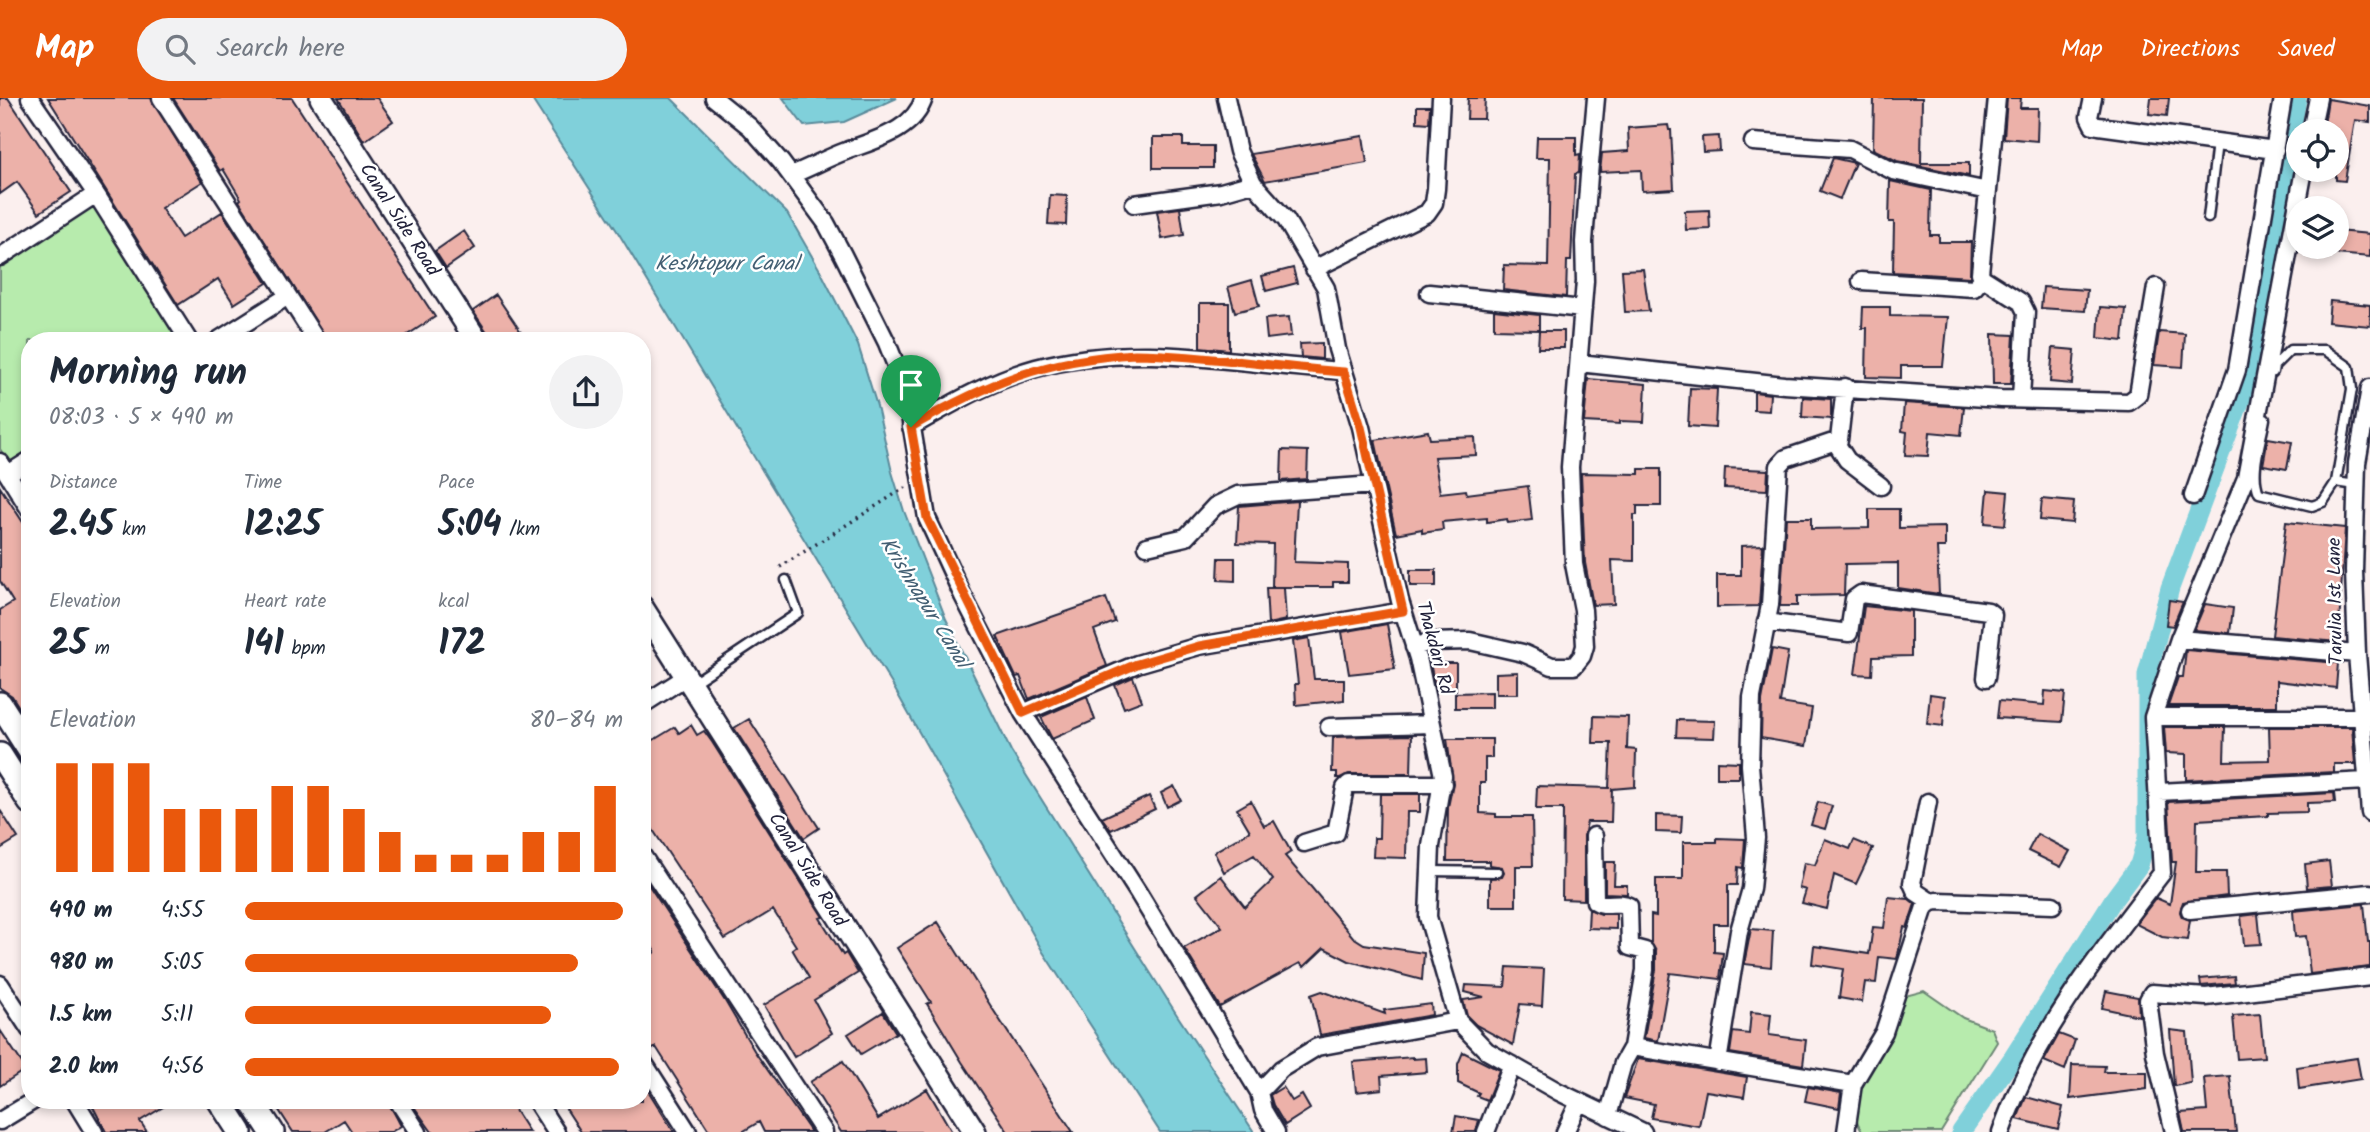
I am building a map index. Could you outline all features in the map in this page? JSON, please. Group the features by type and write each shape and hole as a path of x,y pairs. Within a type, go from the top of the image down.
{"main road":[{"path":"0,704 21,737"},
{"path":"0,755 21,788"},
{"path":"225,1109 240,1132"},
{"path":"257,1109 272,1132"}],"street":[{"path":"30,98 96,194 183,332"},
{"path":"161,98 311,332"},
{"name":"Canal Side Road","path":"321,98 471,332"},
{"path":"715,98 750,127 791,175 826,223 887,343 899,373 927,518 937,542 1023,713 1139,894 1259,1092 1263,1110 1276,1132"},
{"path":"791,175 891,134 911,119 921,107 924,98"},
{"name":"Thakdari Rd","path":"1226,98 1238,151 1253,183 1286,220 1326,288 1344,372 1361,427 1432,724 1443,784 1431,846 1428,917 1458,1021 1487,1051 1579,1102 1643,1132"},
{"path":"1314,269 1427,213 1434,202 1436,189 1441,98"},
{"path":"1414,647 1430,642 1470,641 1523,653 1552,666 1574,666 1582,656 1585,646 1583,610 1574,564 1570,467 1596,98"},
{"path":"1997,98 1980,273 1983,278 2021,302 2026,312 2021,398"},
{"path":"2093,98 2090,117 2093,125 2275,149"},
{"path":"2193,496 2237,370 2283,98"},
{"path":"2314,119 2318,98"},
{"path":"1753,142 1850,149 1902,174 1988,191"},
{"path":"2001,1132 2018,1086 2085,975 2162,873 2153,717 2179,639 2246,478 2302,182"},
{"path":"1134,204 1221,192 1253,183"},
{"path":"0,257 96,194"},
{"path":"1861,282 1974,288 1983,278"},
{"path":"1579,363 1784,385 2129,402 2138,395 2156,288"},
{"path":"1429,293 1583,309"},
{"path":"231,332 288,296"},
{"path":"911,427 964,396 1035,368 1093,356 1175,354 1283,368 1344,372"},
{"path":"1718,1062 1740,931 1751,889 1756,838 1750,765 1752,697 1766,622 1779,466 1786,458 1839,440 1845,387"},
{"name":"Tarulia 1st Lane","path":"2369,399 2357,463 2356,485 2362,571 2357,654 2365,686 2362,717 2369,807"},
{"path":"1836,443 1847,460 1881,486"},
{"path":"21,463 4,468 21,495"},
{"path":"1147,546 1186,537 1215,506 1238,495 1374,485"},
{"path":"1766,622 1849,633 1854,599 1861,594 1988,611 1993,615 1986,678"},
{"path":"1023,713 1137,664 1199,646 1403,611"},
{"name":"Canal Side Road","path":"651,621 975,1132"},
{"path":"2179,639 2357,654"},
{"path":"651,700 688,681"},
{"path":"2153,717 2362,717"},
{"path":"1329,727 1432,724"},
{"path":"2159,792 2366,781"},
{"path":"1304,842 1336,833 1345,788 1349,784 1443,784"},
{"path":"1928,802 1912,883 1916,892 1931,902 2053,905"},
{"path":"1594,836 1595,901 1600,904 1624,903 1629,906 1630,947 1645,951 1645,970 1632,1047 1619,1075 1608,1116"},
{"path":"651,869 824,1132"},
{"path":"2190,910 2370,893"},
{"path":"1846,1132 1853,1084 1884,1032 1898,995 1920,916 1931,902"},
{"path":"2174,1132 2155,1053 2148,1000 2152,993 2206,997 2370,977"},
{"path":"0,984 21,1016"},
{"path":"1259,1092 1282,1069 1317,1047 1458,1021"},
{"path":"1632,1047 1853,1084"},
{"path":"1486,1132 1512,1065"},
{"path":"651,1074 688,1132"},
{"path":"1565,1132 1579,1102"},
{"path":"0,1121 21,1108"},
{"path":"80,1109 94,1132"},
{"path":"403,1109 418,1132"},
{"path":"541,1109 556,1132"}],"lane":[{"path":"2208,218 2217,142"},
{"path":"2290,350 2325,350 2349,367 2352,388 2336,482 2323,502 2312,506 2259,493 2255,484 2274,366 2290,350"},
{"path":"2336,482 2356,485"},
{"path":"916,507 937,542"},
{"path":"688,681 798,613 786,580"},
{"path":"1430,871 1497,872"}],"path":[{"path":"786,580 780,567 906,486"}],"green space":[{"path":"93,205 176,332 21,332 21,458 10,465 0,449 0,265"},
{"path":"1924,991 1963,1018 1992,1029 1997,1042 1941,1132 1862,1132 1854,1115 1858,1083 1905,996"}],"water":[{"name":"Keshtopur Canal","path":"531,98 671,98 787,213 858,345 904,511 946,619 1011,751 1254,1132 1160,1132 1043,952 893,686 619,234"},
{"path":"783,98 897,98 844,122 804,126"}],"building":[{"path":"0,98 8,98 71,192 39,213 17,182 0,194"},
{"path":"48,98 151,98 202,182 161,208 181,238 222,212 267,283 234,304 218,279 178,305"},
{"path":"173,98 292,98 435,317 412,332 322,332 239,201 241,199 223,169 220,171"},
{"path":"338,98 377,98 393,121 364,141"},
{"path":"1468,98 1485,98 1484,119 1467,119"},
{"path":"1874,98 1922,98 1921,163 1969,163 1969,176 1897,161 1873,149"},
{"path":"2007,98 2021,98 2020,108 2038,108 2037,141 2004,138"},
{"path":"2151,98 2169,98 2167,116 2149,114"},
{"path":"2328,99 2370,106 2370,122 2355,120 2349,157 2349,119 2325,119"},
{"path":"1417,106 1430,106 1429,123 1417,122"},
{"path":"1668,125 1671,130 1674,189 1642,191 1641,170 1600,172 1602,153 1629,151 1628,128"},
{"path":"1363,136 1367,163 1265,181 1251,154"},
{"path":"1719,136 1720,151 1703,152 1702,137"},
{"path":"1153,137 1183,137 1183,146 1213,146 1213,168 1153,168"},
{"path":"1537,137 1576,137 1576,155 1580,154 1579,173 1575,174 1571,261 1567,261 1566,297 1503,290 1504,265 1548,266 1550,158 1536,158"},
{"path":"1833,158 1855,163 1840,199 1820,191"},
{"path":"1890,181 1931,190 1930,235 1939,235 1939,242 1971,242 1970,277 1893,272 1894,222 1889,222"},
{"path":"1050,195 1067,196 1066,225 1048,224"},
{"path":"1180,208 1184,235 1162,239 1157,211"},
{"path":"1709,210 1710,229 1686,230 1685,211"},
{"path":"464,231 475,248 446,268 435,251"},
{"path":"2349,232 2370,234 2370,257 2349,255"},
{"path":"1293,268 1297,283 1266,291 1262,276"},
{"path":"1643,269 1649,311 1625,312 1622,270"},
{"path":"1252,280 1259,306 1235,312 1228,287"},
{"path":"2043,287 2087,290 2085,311 2041,308"},
{"path":"496,295 521,332 487,332 473,311"},
{"path":"2330,301 2370,305 2370,326 2328,322"},
{"path":"1200,303 1229,303 1229,350 1200,347"},
{"path":"1863,307 1890,307 1890,316 1948,317 1943,366 1901,366 1901,378 1866,377 1867,328 1862,328"},
{"path":"2100,307 2126,309 2123,341 2098,338"},
{"path":"1494,310 1539,315 1539,330 1494,329"},
{"path":"1289,317 1291,336 1267,339 1265,319"},
{"path":"1539,331 1564,331 1564,348 1538,348"},
{"path":"2159,332 2185,334 2183,367 2154,365"},
{"path":"1992,334 2014,335 2011,384 1993,384"},
{"path":"1322,343 1322,359 1301,357 1300,344"},
{"path":"2053,348 2075,350 2072,384 2050,382"},
{"path":"1588,379 1646,384 1644,422 1584,422"},
{"path":"1690,388 1717,389 1715,428 1688,426"},
{"path":"1754,392 1770,394 1769,411 1754,410"},
{"path":"1803,397 1831,399 1831,419 1802,417"},
{"path":"1904,403 1964,407 1961,435 1930,432 1928,456 1905,455 1907,432 1902,431"},
{"path":"1428,431 1430,439 1475,437 1476,455 1434,457 1440,493 1466,490 1467,494 1528,486 1532,520 1508,523 1507,519 1487,522 1487,518 1442,522 1443,530 1422,533 1422,529 1396,534 1375,440"},
{"path":"2268,438 2292,442 2287,469 2263,465"},
{"path":"1282,450 1308,451 1307,479 1281,481"},
{"path":"1725,468 1768,470 1767,490 1724,488"},
{"path":"1639,469 1661,469 1661,506 1637,506 1637,515 1634,515 1634,561 1612,560 1614,604 1593,605 1585,563 1581,473 1639,474"},
{"path":"0,487 21,519 21,710 12,696 0,688 0,610 13,602 0,581"},
{"path":"1988,490 2008,492 2005,525 1985,523"},
{"path":"2042,499 2074,502 2072,523 2040,520"},
{"path":"1297,501 1294,562 1348,564 1348,582 1333,582 1333,587 1272,587 1273,544 1237,543 1239,506"},
{"path":"1869,509 1899,509 1899,528 1945,527 1945,547 1937,547 1939,594 1898,588 1898,563 1845,564 1844,595 1797,596 1797,606 1780,606 1786,518 1811,518 1811,529 1869,528"},
{"path":"2286,522 2345,528 2338,642 2272,636"},
{"path":"1763,545 1759,606 1717,607 1717,575 1741,575 1741,546"},
{"path":"1219,558 1235,558 1235,581 1218,580"},
{"path":"1410,570 1436,570 1436,586 1410,586"},
{"path":"1266,588 1284,588 1286,620 1268,624"},
{"path":"1106,598 1115,622 1094,630 1107,666 1029,699 1020,676 1016,677 997,636"},
{"path":"2169,600 2183,602 2173,626 2166,625"},
{"path":"2205,604 2233,608 2230,633 2194,630"},
{"path":"1864,606 1911,611 1911,656 1873,657 1872,675 1855,674"},
{"path":"1387,624 1395,669 1349,674 1342,632"},
{"path":"1309,638 1314,679 1344,679 1344,700 1296,705 1295,684 1298,684 1293,641"},
{"path":"1772,649 1788,652 1780,703 1812,708 1806,746 1761,738 1762,701"},
{"path":"2186,650 2338,663 2336,688 2277,681 2277,706 2168,706 2178,677 2183,677"},
{"path":"1430,663 1456,663 1456,690 1436,691"},
{"path":"1518,672 1518,694 1496,694 1496,673"},
{"path":"1133,677 1142,701 1124,708 1115,685"},
{"path":"2045,691 2065,693 2062,722 1997,718 1999,701 2044,705"},
{"path":"1492,692 1492,708 1455,708 1455,693"},
{"path":"1930,694 1945,696 1943,726 1927,724"},
{"path":"1087,697 1095,720 1052,739 1041,717"},
{"path":"1594,716 1628,717 1627,749 1636,750 1635,787 1612,789 1611,822 1587,822 1584,836 1584,900 1562,899 1563,809 1536,809 1537,786 1609,788 1611,743 1593,743"},
{"path":"749,719 819,828 804,838 734,728"},
{"path":"1677,720 1715,721 1714,738 1676,737"},
{"path":"691,725 697,735 704,731 823,917 820,918 843,955 846,953 858,973 814,1000 832,1033 794,1057 764,1005 809,978 792,949 796,946 773,910 725,939 651,827 651,742 675,727 679,733"},
{"path":"2164,727 2225,727 2224,761 2270,760 2269,727 2352,727 2355,764 2334,764 2334,772 2186,780 2186,754 2166,753"},
{"path":"1412,735 1411,774 1349,774 1337,778 1337,772 1332,772 1333,737"},
{"path":"1447,739 1492,739 1492,758 1485,758 1485,783 1480,783 1480,813 1496,814 1496,817 1532,817 1533,866 1516,866 1516,906 1490,906 1490,878 1502,877 1502,867 1490,865 1490,861 1447,861 1448,807 1453,783"},
{"path":"1717,761 1739,762 1739,778 1717,778"},
{"path":"1174,786 1181,800 1167,807 1161,793"},
{"path":"2334,793 2335,802 2307,803 2307,812 2197,820 2196,872 2226,872 2227,896 2183,902 2180,912 2182,917 2190,920 2187,940 2162,937 2136,924 2156,898 2170,904 2176,862 2172,862 2168,802"},
{"path":"1380,794 1420,794 1420,812 1407,812 1406,858 1373,857 1374,838 1379,838"},
{"path":"1149,796 1155,809 1111,830 1102,818"},
{"path":"1251,801 1264,826 1274,821 1291,852 1285,856 1353,937 1364,944 1424,953 1422,980 1349,961 1324,948 1304,967 1300,963 1220,1007 1184,948 1222,927 1197,895 1221,876 1245,907 1273,880 1254,855 1224,872 1214,852 1250,831 1237,809"},
{"path":"1818,802 1832,806 1825,829 1811,825"},
{"path":"0,810 18,838 0,849"},
{"path":"1656,815 1682,816 1681,833 1656,832"},
{"path":"2037,834 2070,851 2061,867 2028,851"},
{"path":"1717,838 1745,839 1743,868 1738,867 1737,885 1728,885 1728,924 1714,924 1714,952 1723,953 1720,979 1670,973 1658,1041 1644,1038 1656,970 1656,951 1651,943 1651,915 1656,916 1656,879 1683,879 1683,842 1717,842"},
{"path":"1825,839 1850,849 1854,840 1873,848 1856,884 1834,875 1827,909 1802,903 1806,890 1799,888 1804,863 1815,865"},
{"path":"2329,861 2332,886 2307,888 2305,864"},
{"path":"1605,862 1615,862 1614,885 1627,885 1627,894 1605,893"},
{"path":"651,889 755,1052 811,1132 764,1132 759,1122 742,1132 710,1132 656,1047 651,1050 651,955 655,952 651,945"},
{"path":"1888,897 1909,899 1915,904 1907,928 1904,927 1897,959 1879,957 1876,983 1865,982 1862,1002 1839,998 1843,969 1812,964 1814,946 1869,954 1873,927 1884,928"},
{"path":"2364,904 2370,942 2370,967 2310,974 2306,936 2295,937 2293,911"},
{"path":"1589,909 1601,914 1616,914 1616,929 1588,928"},
{"path":"2258,914 2261,944 2244,945 2241,916"},
{"path":"938,922 1073,1132 1008,1132 962,1062 927,1004 931,1002 897,948"},
{"path":"1751,929 1773,931 1771,967 1744,964"},
{"path":"1507,967 1544,969 1542,1006 1520,1004 1513,1045 1476,1025 1467,1016 1463,1000 1484,997 1465,992 1466,985 1505,987"},
{"path":"2234,976 2235,983 2201,986 2200,979"},
{"path":"1322,991 1385,1014 1384,1010 1431,1004 1432,1015 1320,1035 1311,995"},
{"path":"2106,991 2138,997 2139,1016 2102,1008"},
{"path":"883,1012 896,1033 861,1054 848,1034"},
{"path":"1751,1012 1771,1014 1769,1035 1806,1040 1803,1065 1730,1053 1733,1032 1749,1034"},
{"path":"2260,1014 2264,1057 2237,1059 2233,1016"},
{"path":"0,1030 21,1062 21,1072 0,1086"},
{"path":"2170,1030 2187,1032 2191,1083 2174,1086"},
{"path":"2059,1034 2075,1040 2065,1070 2044,1061"},
{"path":"1463,1052 1499,1070 1487,1100 1458,1083 1458,1064"},
{"path":"1426,1058 1427,1072 1381,1076 1382,1089 1356,1092 1353,1062"},
{"path":"2357,1058 2361,1079 2299,1089 2297,1067"},
{"path":"1638,1059 1747,1077 1744,1097 1706,1091 1699,1126 1651,1118 1654,1104 1624,1098"},
{"path":"843,1061 878,1119 927,1089 952,1132 841,1132 810,1082"},
{"path":"2072,1065 2105,1066 2104,1072 2147,1072 2147,1089 2070,1099"},
{"path":"2230,1076 2236,1132 2184,1132 2180,1113 2207,1111 2204,1078"},
{"path":"1283,1087 1292,1101 1302,1095 1310,1109 1285,1125 1270,1095"},
{"path":"1808,1087 1841,1093 1839,1108 1805,1101"},
{"path":"651,1095 674,1132 581,1132 566,1109 651,1109"},
{"path":"2026,1097 2063,1107 2058,1129 2017,1119"},
{"path":"94,1109 160,1109 140,1121 147,1132 106,1132"},
{"path":"278,1109 392,1109 401,1126 391,1132 352,1132 344,1120 325,1132 293,1132"},
{"path":"416,1109 514,1109 529,1132 432,1132"},
{"path":"1456,1116 1479,1120 1476,1132 1453,1132"}],"waterway":[{"path":"1961,1132 2012,1059 2113,900 2139,865 2147,838 2147,675 2170,588 2247,383 2297,98"}],"route":[{"path":"1175,354 1283,368 1344,372 1361,427 1403,611 1273,631 1199,646 1137,664 1023,713 963,596 927,518 911,427 964,396 1001,381 1035,368 1093,356 1175,354"}],"water label":[{"name":"Krishnapur Canal","path":"924,603"}]}
